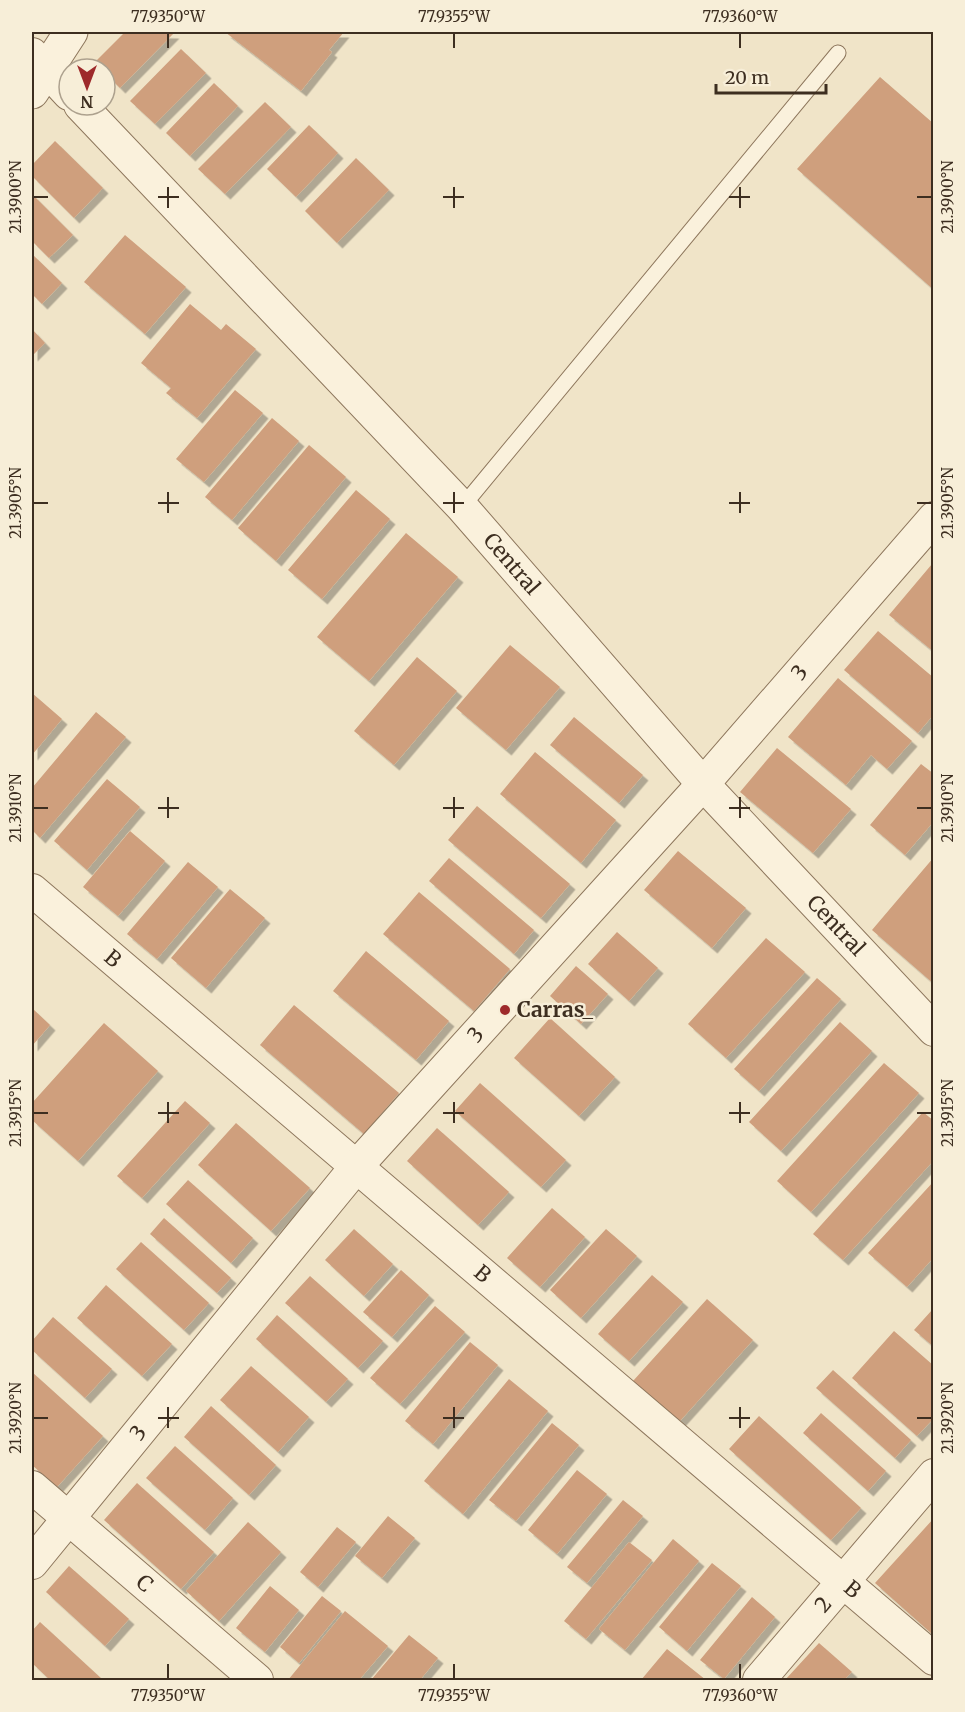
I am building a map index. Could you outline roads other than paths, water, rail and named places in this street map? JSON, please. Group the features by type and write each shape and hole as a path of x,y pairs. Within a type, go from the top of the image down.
{"street":[{"path":"57,86 36,72 71,32"},
{"name":"Central","path":"91,117 462,507 703,784 933,1030"},
{"name":"3","path":"32,1563 356,1167 703,784 933,518"},
{"name":"B","path":"32,890 933,1659"},
{"name":"2","path":"759,1680 933,1475"},
{"name":"C","path":"32,1487 257,1680"}],"lane":[{"path":"462,507 838,53"}],"place":[{"name":"Carras_","path":"505,1010"}]}
